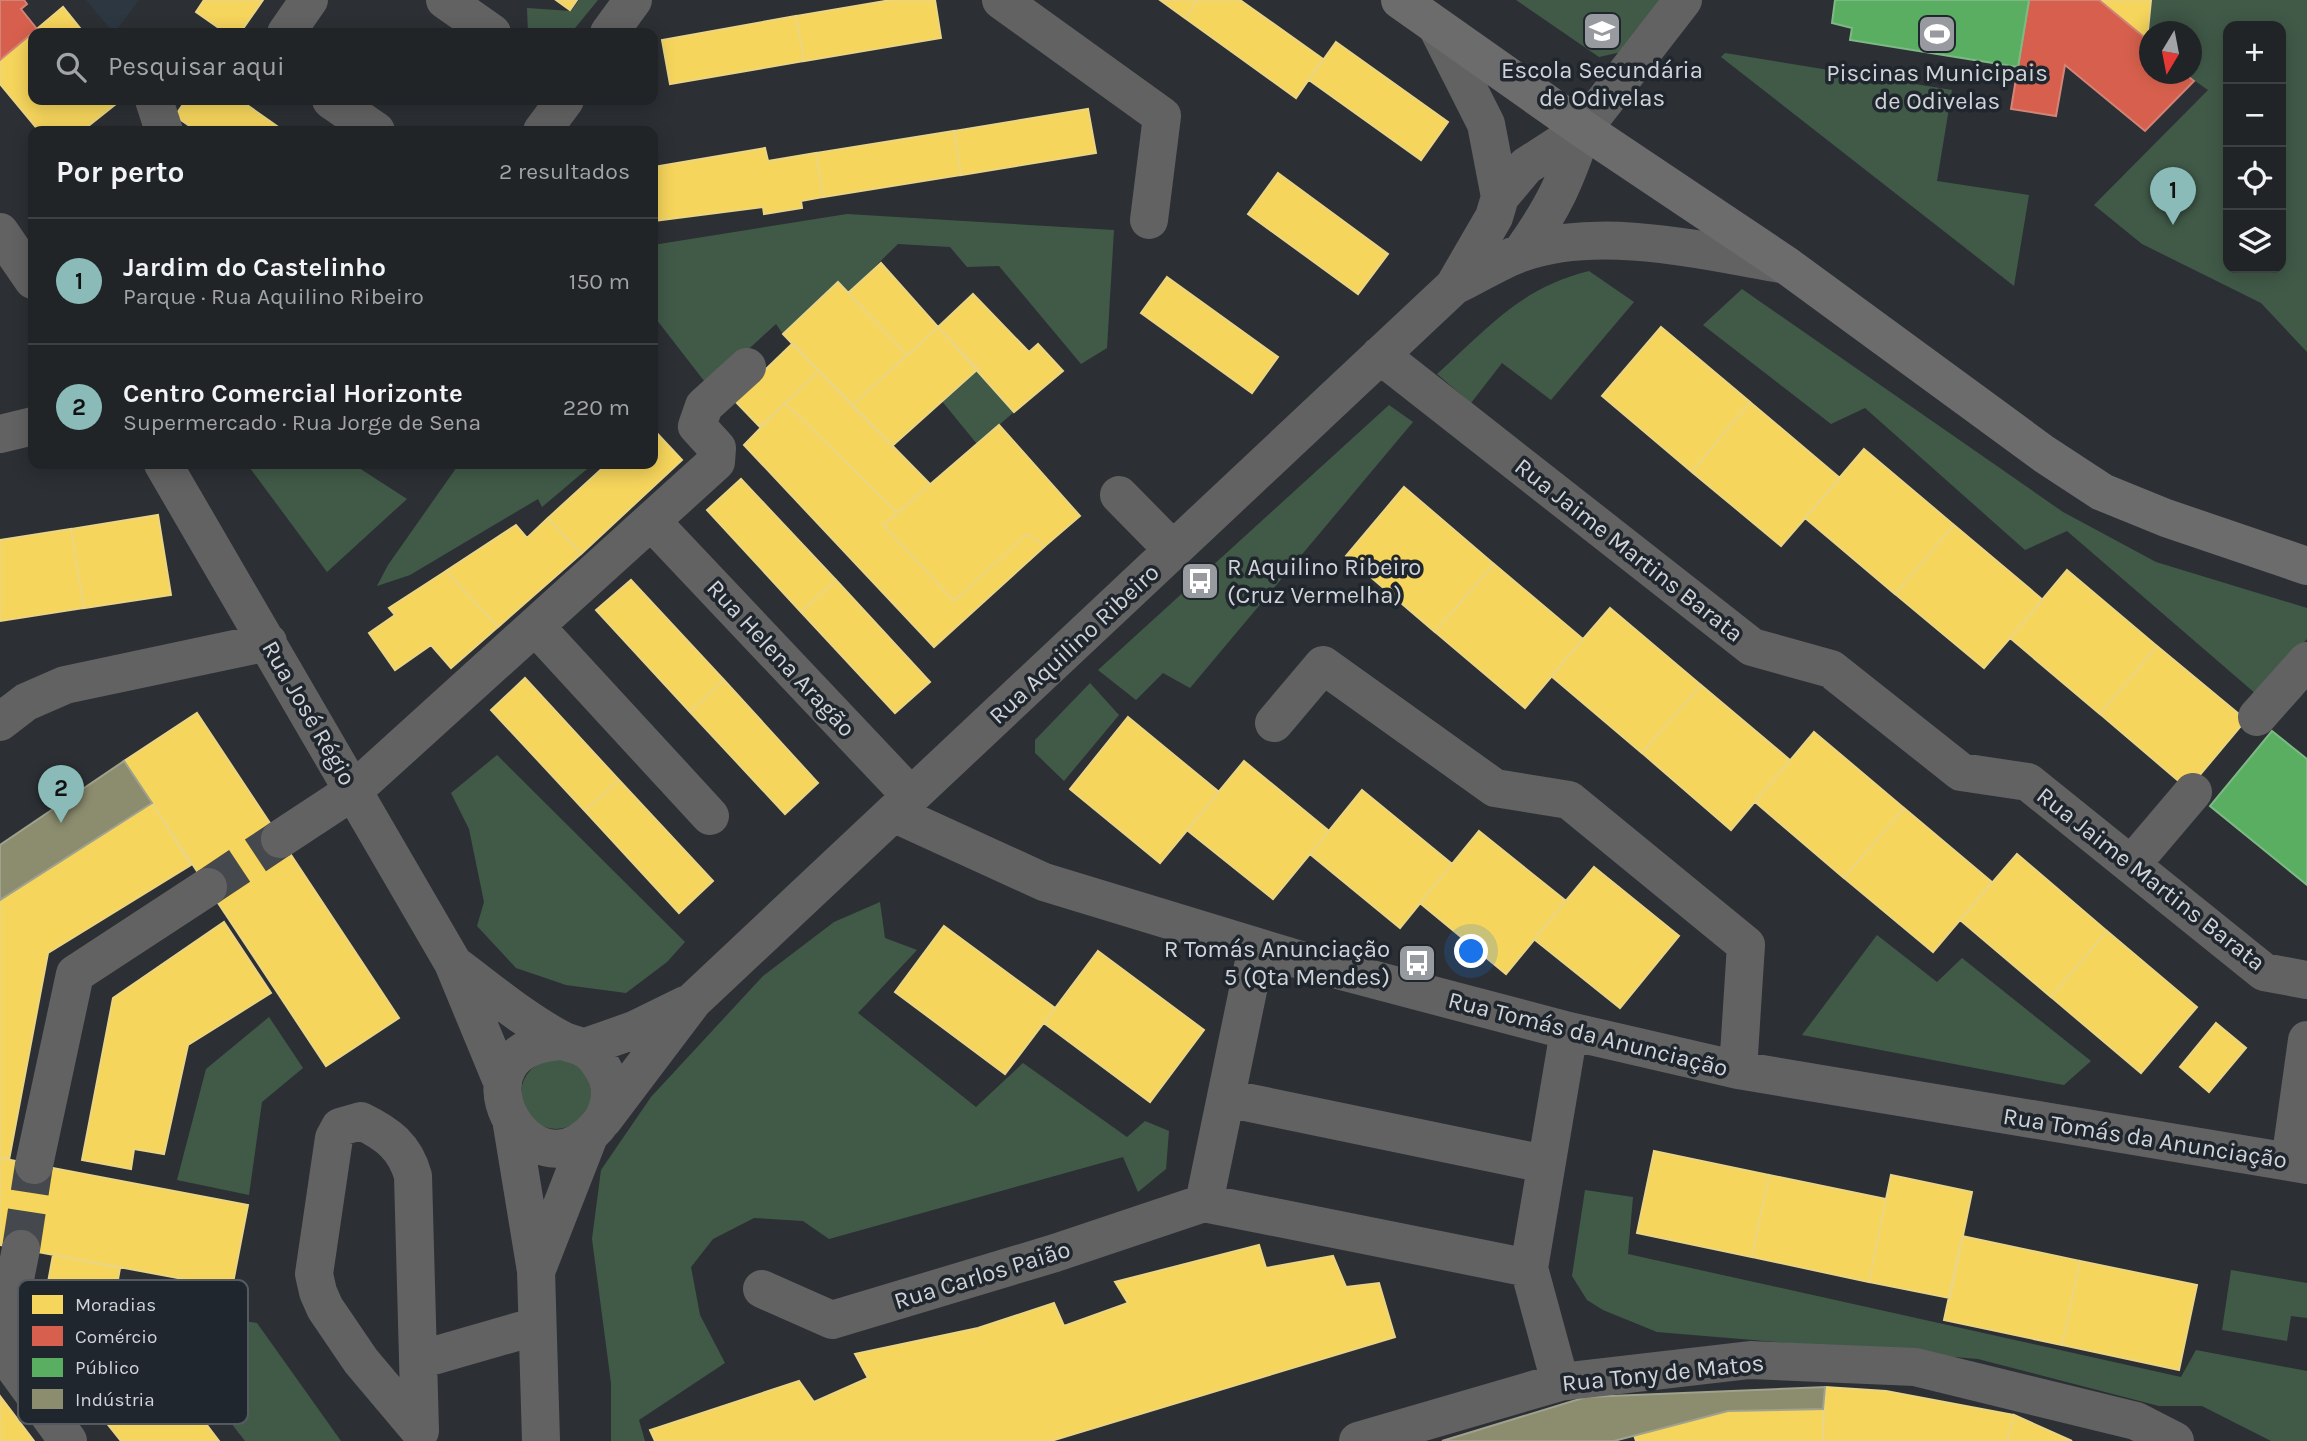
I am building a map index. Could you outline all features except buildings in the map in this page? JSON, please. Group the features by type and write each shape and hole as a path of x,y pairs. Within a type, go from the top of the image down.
{"main road":[{"path":"1400,0 1583,129 1786,265 2033,446 2102,492 2166,518 2307,566"}],"street":[{"path":"289,28 309,0"},
{"path":"444,0 485,28"},
{"path":"613,28 633,0"},
{"path":"1001,0 1162,116 1149,220"},
{"name":"Rua Aquilino Ribeiro","path":"1521,253 1551,211 1563,188 1583,129 1683,0"},
{"path":"1437,27 1486,124 1500,197"},
{"path":"156,105 162,126"},
{"path":"338,105 369,126"},
{"path":"546,126 561,105"},
{"name":"Rua Aquilino Ribeiro","path":"1454,286 1494,217 1500,197 1526,166 1583,129"},
{"path":"0,232 28,273"},
{"name":"Rua Aquilino Ribeiro","path":"536,1271 596,1128 693,1001 1454,286 1521,253 1588,240 1678,246 1786,265"},
{"name":"Rua Jaime Martins Barata","path":"1380,355 1752,647 1831,669 1961,772 2028,782 2264,972 2307,980"},
{"path":"280,839 353,791 716,462 718,448 696,426 704,406 747,367"},
{"path":"0,434 28,427"},
{"name":"Rua José Régio","path":"166,469 453,963 503,1084"},
{"path":"1119,495 1173,550"},
{"name":"Rua Helena Aragão","path":"652,521 902,804"},
{"path":"535,626 710,816"},
{"path":"0,722 26,702 65,685 268,642"},
{"path":"2258,717 2307,661"},
{"path":"1275,723 1323,665 1495,788 1569,800 1746,945 1738,1070"},
{"path":"2131,865 2193,792"},
{"name":"Rua Tomás da Anunciação","path":"902,804 1044,882 1258,947 1569,1031 1738,1070 2298,1163"},
{"path":"34,1165 75,974 208,887"},
{"path":"1204,1203 1258,947"},
{"path":"453,963 574,1044 600,1062 608,1080 610,1101 596,1128 570,1146 548,1147 528,1140 512,1125 503,1106 503,1084 510,1065 525,1050 544,1041 574,1044"},
{"name":"Rua Aquilino Ribeiro","path":"574,1044 634,1030 693,1001"},
{"path":"1559,1382 1529,1268 1569,1031"},
{"path":"2298,1163 2307,1040"},
{"path":"1226,1098 1545,1164"},
{"path":"362,1121 382,1131 407,1156 413,1175 419,1360 420,1431 361,1361 324,1308 317,1292 314,1274 319,1237 332,1151 340,1127 362,1121"},
{"name":"Rua Aquilino Ribeiro","path":"512,1125 536,1271 541,1441"},
{"name":"Rua Carlos Paião","path":"762,1289 832,1320 1055,1253 1204,1203 1529,1268"},
{"path":"18,1372 1,1349 21,1249"},
{"path":"419,1360 537,1326"},
{"name":"Rua Tony de Matos","path":"1358,1441 1559,1382 1750,1360 1915,1367 2136,1421 2175,1441"},
{"path":"56,1424 68,1441"}],"shaded area":[{"path":"86,0 139,0 118,28 110,28"}],"green space":[{"path":"579,0 598,0 575,28 528,28 527,8 571,11"},
{"name":"Escola Secundária de Odivelas","path":"1516,0 1667,0 1626,51 1599,57"},
{"path":"2151,0 2307,0 2307,352 2261,303 2142,244 2094,205 2208,90 2199,84 2202,84 2202,21 2149,21"},
{"path":"1725,53 1952,90 1937,181 2029,195 2014,286 1721,57"},
{"path":"847,214 1114,230 1107,348 1081,364 999,266 967,267 950,247 898,244 848,293 838,282 783,334 776,324 708,386 658,321 658,244"},
{"path":"1589,271 1634,302 1551,400 1502,363 1471,403 1437,374 1489,326 1524,299 1565,278"},
{"path":"1742,289 2063,512 2156,562 2307,608 2307,639 2256,694 2067,531 2025,550 1865,408 1831,424 1703,325"},
{"path":"978,369 1014,412 977,444 941,400"},
{"path":"1389,405 1413,422 1190,688 1163,673 1136,700 1098,670"},
{"path":"251,469 361,469 407,499 327,572"},
{"path":"455,469 587,469 542,507 538,499 410,575 377,586 388,565"},
{"path":"1090,683 1119,715 1064,781 1035,753 1035,740"},
{"path":"497,755 685,942 667,962 626,993 566,985 516,968 477,926 484,902 469,829 451,793"},
{"path":"880,902 885,938 917,950 858,1013 976,1107 1023,1063 1127,1137 1145,1121 1169,1131 1166,1169 1138,1192 1123,1157 829,1239 803,1221 754,1218 713,1239 691,1267 700,1315 725,1363 639,1420 645,1441 611,1441 611,1383 592,1239 601,1170 651,1097 763,976 834,922"},
{"path":"1877,935 1937,982 1962,958 2091,1061 2064,1085 1802,1035"},
{"path":"269,1017 303,1068 262,1102 249,1195 177,1180 206,1069"},
{"path":"549,1059 563,1059 576,1064 586,1074 591,1094 586,1114 576,1124 563,1129 549,1129 536,1124 526,1114 521,1101 521,1087 526,1074 536,1064"},
{"path":"1585,1190 1633,1197 1628,1254 2181,1377 2196,1350 2307,1371 2307,1441 2271,1441 2202,1406 2159,1406 1978,1359 1657,1332 1603,1310 1587,1300 1572,1276"},
{"path":"2231,1270 2307,1283 2307,1318 2291,1316 2287,1341 2222,1330"},
{"path":"248,1322 257,1323 341,1441 245,1441 232,1424 248,1424"}],"tunnel":[{"path":"208,887 280,839"},
{"path":"21,1249 34,1165"}],"place":[{"name":"Escola Secundária de Odivelas","path":"1602,31"},
{"name":"Piscinas Municipais de Odivelas","path":"1937,34"},
{"name":"Jardim do Castelinho","path":"2173,225"},
{"name":"R Aquilino Ribeiro (Cruz Vermelha)","path":"1200,581"},
{"name":"Centro Comercial Horizonte","path":"61,823"},
{"name":"R Tomás Anunciação 5 (Qta Mendes)","path":"1417,963"}]}
